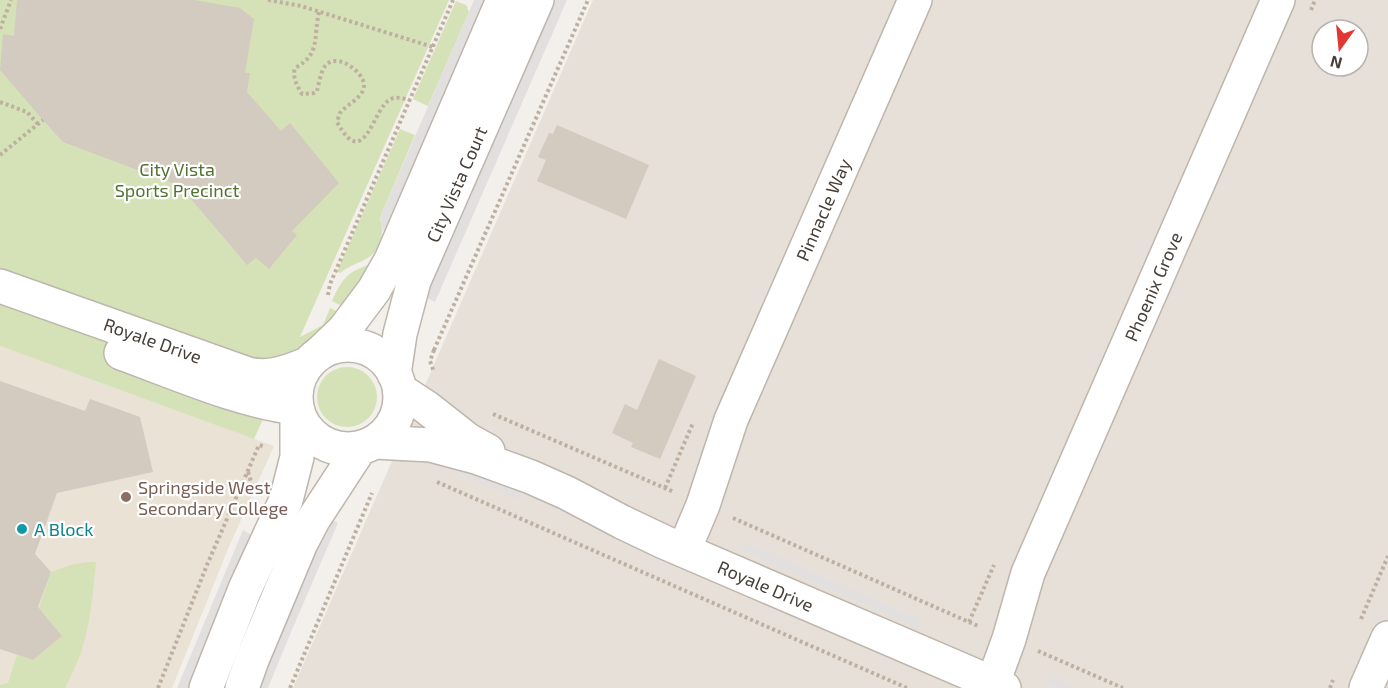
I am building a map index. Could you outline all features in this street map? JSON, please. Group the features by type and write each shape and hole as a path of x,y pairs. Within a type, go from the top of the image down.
{"street":[{"name":"City Vista Court","path":"313,358 344,330 374,290 390,260 503,0"},
{"name":"City Vista Court","path":"397,382 400,334 414,282 537,0"},
{"name":"Pinnacle Way","path":"674,546 915,0"},
{"name":"Phoenix Grove","path":"989,681 1000,635 1278,0"},
{"name":"Royale Drive","path":"0,286 260,377 281,375 313,358"},
{"name":"Royale Drive","path":"0,309 241,397 297,410"},
{"path":"206,688 245,589 286,500 297,457 295,395 298,379 313,358 336,346 353,345 370,350 384,360 397,382 426,407 468,440 531,477"},
{"path":"242,688 313,520 368,445 386,432 395,420 399,405 397,382"},
{"path":"297,410 304,426 315,438 329,446 344,449 368,445 431,445 476,457 531,477"},
{"name":"Royale Drive","path":"531,477 674,546 989,681"},
{"path":"1366,688 1388,638"}],"path":[{"path":"0,29 11,0"},
{"path":"268,0 301,6 433,47"},
{"path":"326,302 330,284 453,0"},
{"path":"438,380 430,361 588,0"},
{"path":"319,12 314,50 310,57 294,70 294,76 302,94 317,91 323,69 335,60 348,65 361,76 364,83 362,92 339,114 337,122 349,139 355,141 366,135 385,103 390,99 396,97 410,100"},
{"path":"0,102 27,112 38,124"},
{"path":"0,155 43,120"},
{"path":"424,346 434,351"},
{"path":"491,413 1122,688"},
{"path":"158,688 207,565 259,445 268,448"},
{"path":"429,479 907,688"},
{"path":"290,688 374,488"}],"shaded area":[{"path":"474,0 487,0 385,234 381,225 381,215"},
{"path":"554,0 567,0 435,302 425,297"},
{"path":"593,0 1388,0 1388,688 293,688"},
{"name":"Springside West Secondary College","path":"0,346 274,446 228,549 172,688 0,688"},
{"path":"450,459 522,491 518,500 459,474"},
{"path":"330,519 338,523 268,688 256,688 308,562"},
{"path":"243,530 253,536 189,688 177,688"},
{"path":"749,545 915,617 920,620 925,631 734,548"},
{"path":"1057,678 1079,688 1057,688 1041,681"}],"green space":[{"name":"City Vista Sports Precinct","path":"0,0 449,0 300,337 323,325 330,308 339,312 313,341 292,355 254,439 0,346"},
{"path":"456,1 466,5 469,12 428,106 413,99"},
{"path":"400,129 415,135 381,215 382,231 376,250 367,259 340,273 337,272"},
{"path":"376,262 344,307 332,301 348,275"},
{"path":"341,367 353,367 364,372 372,380 377,397 375,409 364,422 353,427 341,427 330,422 322,414 317,403 317,391 322,380 330,372"},
{"path":"96,562 88,628 65,688 0,688 0,685 8,683 17,655 33,660 62,636 39,608 51,572 74,564"}],"building":[{"path":"17,0 194,0 240,8 254,19 245,73 250,73 247,92 281,131 290,123 339,183 292,231 297,235 269,269 256,258 247,265 180,186 63,142 43,120 0,70 3,34 14,36"},
{"path":"557,125 649,165 626,219 537,181 546,160 538,157 549,133 553,134"},
{"path":"659,359 696,376 660,459 631,447 633,443 612,433 625,404 637,410"},
{"name":"A Block","path":"0,381 85,411 90,399 140,417 153,472 57,493 35,554 51,572 38,607 62,636 33,660 0,649"}],"place":[{"name":"Springside West Secondary College","path":"126,497"},
{"name":"A Block","path":"22,529"}]}
